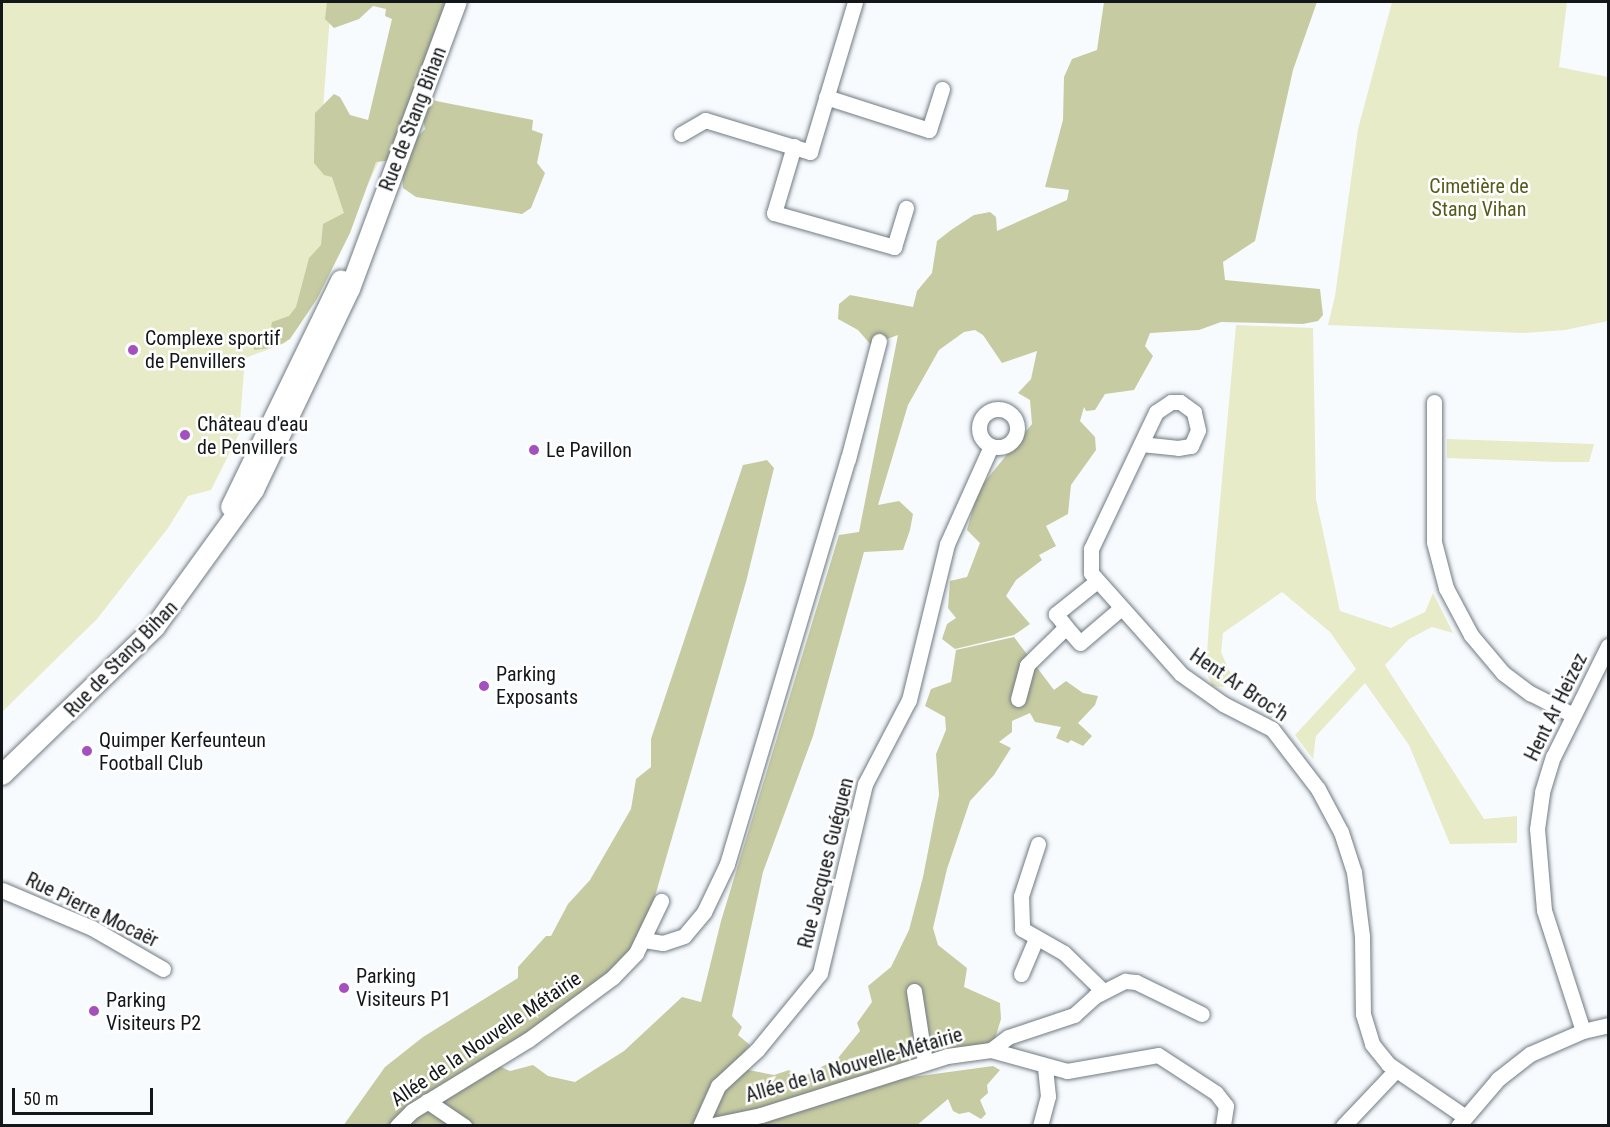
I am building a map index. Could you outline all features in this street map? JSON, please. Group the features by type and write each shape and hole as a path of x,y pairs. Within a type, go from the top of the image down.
{"street":[{"name":"Rue de Stang Bihan","path":"2,775 155,627 258,482 302,377 367,236 457,2"},
{"path":"681,134 705,120 810,152 855,2"},
{"path":"826,97 930,130 942,89"},
{"path":"794,146 774,213 894,247 906,208"},
{"path":"644,940 663,943 684,936 704,912 728,864 848,459 879,341"},
{"path":"1434,402 1434,542 1446,588 1471,635 1503,673 1530,693 1573,715"},
{"name":"Hent Ar Broc'h","path":"1141,444 1091,549 1089,568 1120,609 1180,674 1223,704 1272,729 1330,809 1347,848 1358,895 1365,1024 1377,1053 1461,1121"},
{"name":"Rue Jacques Guéguen","path":"700,1125 718,1086 758,1050 820,973 862,795 909,700 947,544 991,446"},
{"path":"1097,581 1056,615 1080,643 1120,609"},
{"path":"1018,699 1027,665 1066,627"},
{"name":"Hent Ar Heizez","path":"1583,1031 1544,910 1537,849 1547,772 1608,646"},
{"path":"1038,844 1023,886 1019,917 1022,929 1064,953 1103,991"},
{"name":"Rue Pierre Mocaër","path":"2,890 92,928 163,969"},
{"name":"Allée de la Nouvelle Métairie","path":"397,1125 427,1101 510,1052 600,988 625,965 644,940 661,901"},
{"path":"1021,974 1036,939"},
{"path":"991,1050 1008,1037 1074,1016 1103,991 1125,981 1136,982 1202,1014"},
{"path":"914,991 925,1062"},
{"path":"1461,1121 1513,1066 1544,1047 1583,1031 1608,1025"},
{"name":"Allée de la Nouvelle-Métairie","path":"708,1125 761,1115 925,1062 991,1050 1045,1066 1076,1070 1158,1055 1216,1092 1226,1106 1223,1125"},
{"path":"1040,1125 1048,1096 1045,1066"},
{"path":"1344,1125 1396,1070"},
{"path":"427,1101 464,1125"}],"green space":[{"name":"Complexe sportif de Penvillers","path":"2,2 331,2 323,109 384,151 298,327 285,343 245,358 239,434 211,490 188,496 168,528 97,619 2,712"},
{"path":"327,2 452,2 417,90 436,101 533,120 532,130 543,134 537,163 545,173 531,208 522,214 416,197 403,188 402,165 410,144 425,129 423,119 394,160 376,162 350,233 317,299 290,339 276,347 254,350 252,333 270,333 272,322 289,316 296,307 309,258 321,245 323,224 344,213 332,177 324,175 314,163 315,113 334,94 340,97 350,115 368,120 392,19 385,16 386,9 373,6 359,19 334,28 325,19"},
{"path":"1104,2 1317,2 1293,70 1255,241 1223,262 1225,280 1320,289 1323,315 1318,321 1303,324 1221,322 1199,330 1150,333 1145,346 1153,356 1134,390 1105,394 1095,410 1086,411 1084,407 1080,421 1095,437 1096,450 1071,485 1068,514 1046,526 1056,546 1039,555 1042,560 1016,580 1006,596 1030,624 1014,635 955,649 942,639 947,624 956,618 948,608 950,581 967,577 980,543 967,530 978,490 1032,424 1030,400 1018,393 1031,379 1037,351 1002,363 983,335 975,330 964,332 939,350 908,405 878,505 899,501 913,514 910,530 903,550 864,552 813,736 763,872 732,1016 742,1027 738,1035 750,1045 733,1067 774,1075 789,1070 801,1078 838,1058 860,1031 857,1023 872,1002 868,986 891,967 909,930 923,877 939,795 936,754 946,730 945,717 925,706 931,689 951,682 956,650 1014,637 1054,690 1066,681 1083,693 1098,696 1095,705 1078,723 1092,736 1083,746 1071,740 1068,743 1056,738 1061,727 1035,722 1030,713 1012,721 1012,732 999,742 1011,748 994,775 970,801 947,869 933,928 938,945 967,968 964,987 1000,1003 1001,1019 994,1042 908,1068 905,1078 993,1066 1000,1070 987,1085 988,1093 980,1100 986,1114 981,1119 969,1112 959,1114 953,1111 948,1099 916,1126 343,1126 385,1067 423,1037 518,978 518,967 546,936 551,936 568,904 590,880 631,809 636,779 651,767 651,739 743,465 767,460 774,468 746,582 647,924 620,966 499,1060 501,1067 510,1071 533,1065 548,1076 575,1082 624,1051 682,997 701,1002 721,921 839,535 859,532 898,335 871,345 858,330 838,319 839,304 850,295 913,307 917,291 932,273 937,241 951,230 974,215 990,212 996,217 997,231 1067,200 1069,190 1045,187 1063,120 1064,77 1072,59 1097,50"},
{"name":"Cimetière de Stang Vihan","path":"1392,2 1567,2 1559,67 1608,77 1608,321 1565,330 1523,333 1328,325 1335,296 1358,129"},
{"path":"1236,325 1313,328 1316,499 1340,611 1391,628 1425,612 1433,593 1453,633 1432,627 1409,639 1385,665 1484,819 1517,816 1517,843 1450,844 1409,745 1365,683 1316,736 1313,759 1295,735 1356,669 1330,632 1282,592 1223,633 1221,652 1233,679 1224,687 1212,686 1206,670 1209,623"},
{"path":"1447,439 1594,444 1589,462 1557,462 1447,458"}],"place":[{"name":"Complexe sportif de Penvillers","path":"133,350"},
{"name":"Château d'eau de Penvillers","path":"185,435"},
{"name":"Le Pavillon","path":"534,450"},
{"name":"Parking Exposants","path":"484,686"},
{"name":"Quimper Kerfeunteun Football Club","path":"87,751"},
{"name":"Parking Visiteurs P1","path":"344,988"},
{"name":"Parking Visiteurs P2","path":"94,1011"}]}
